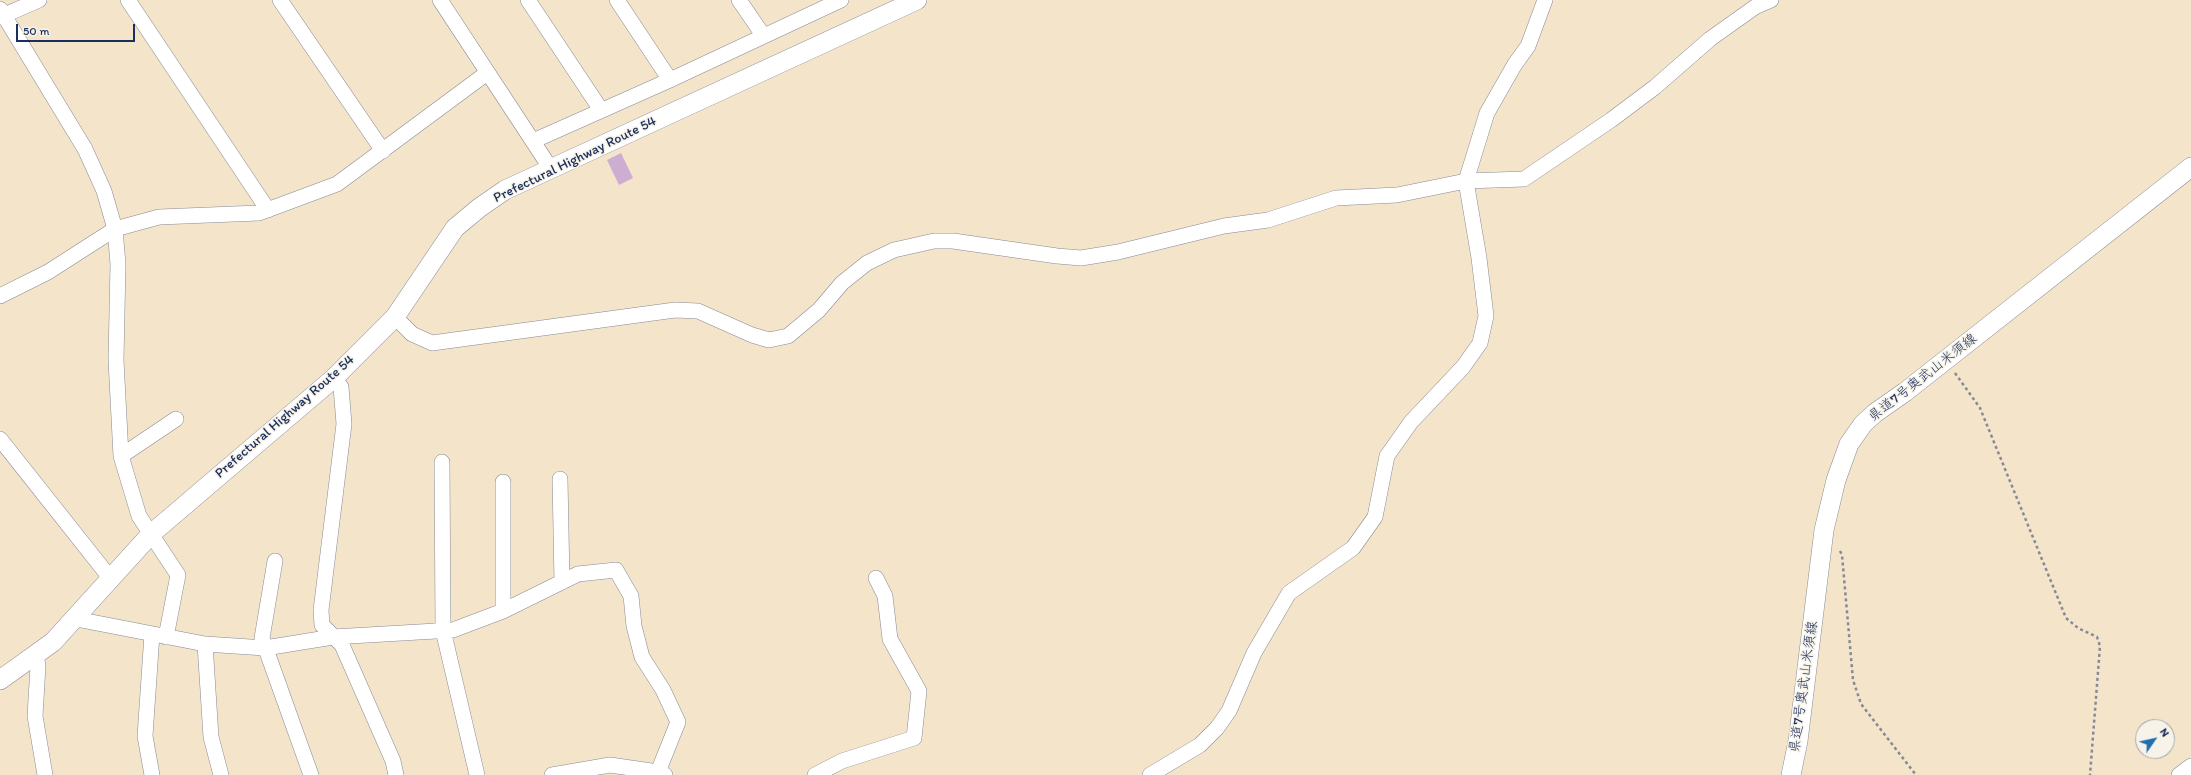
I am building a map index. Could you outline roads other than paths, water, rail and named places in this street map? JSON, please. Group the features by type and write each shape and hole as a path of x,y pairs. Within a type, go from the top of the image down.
{"main road":[{"name":"Prefectural Highway Route 54","path":"0,680 53,642 76,619 151,534 334,378 395,317 455,228 479,208 505,190 916,0"},
{"name":"県道7号奥武山米須線","path":"1791,775 1798,741 1824,530 1836,480 1849,444 1875,413 1946,360 2191,167"}],"street":[{"path":"39,0 1,14 85,149 104,191 115,229 118,264 116,360 121,456 139,516 178,575 159,635 146,736 152,775"},
{"path":"128,0 268,210"},
{"path":"280,0 383,151"},
{"path":"440,0 551,169"},
{"path":"528,0 601,110"},
{"path":"618,0 670,80"},
{"path":"739,0 763,36"},
{"path":"533,141 670,80 841,0"},
{"path":"1150,775 1200,745 1217,728 1228,711 1254,652 1289,593 1353,548 1375,517 1387,456 1411,422 1463,367 1480,343 1486,316 1479,258 1466,181 1487,113 1515,64 1528,46 1545,0"},
{"path":"395,317 412,334 432,343 676,310 698,311 752,335 769,340 788,336 819,310 842,283 867,263 894,250 934,241 953,241 1081,258 1118,252 1224,226 1268,220 1336,198 1397,196 1466,181 1524,179 1611,120 1649,92 1710,39 1755,8 1771,0"},
{"path":"0,296 48,272 115,229 159,217 259,214 337,184 488,73"},
{"path":"334,378 341,387 344,424 321,610 322,625 342,645 393,761 396,775"},
{"path":"121,456 176,419"},
{"path":"0,439 111,579"},
{"path":"442,462 443,630 477,775"},
{"path":"560,479 562,582"},
{"path":"503,482 503,611"},
{"path":"275,561 262,638 311,775"},
{"path":"76,619 205,644 265,648 333,637 453,630 503,611 578,574 616,570 632,596 634,626 642,657 663,690 678,722 655,773 610,765 555,775"},
{"path":"815,775 842,760 914,738 919,691 890,639 885,596 876,578"},
{"path":"205,644 211,738 221,775"},
{"path":"36,655 38,666 35,716 45,775"},
{"path":"2179,775 2191,766"}]}
